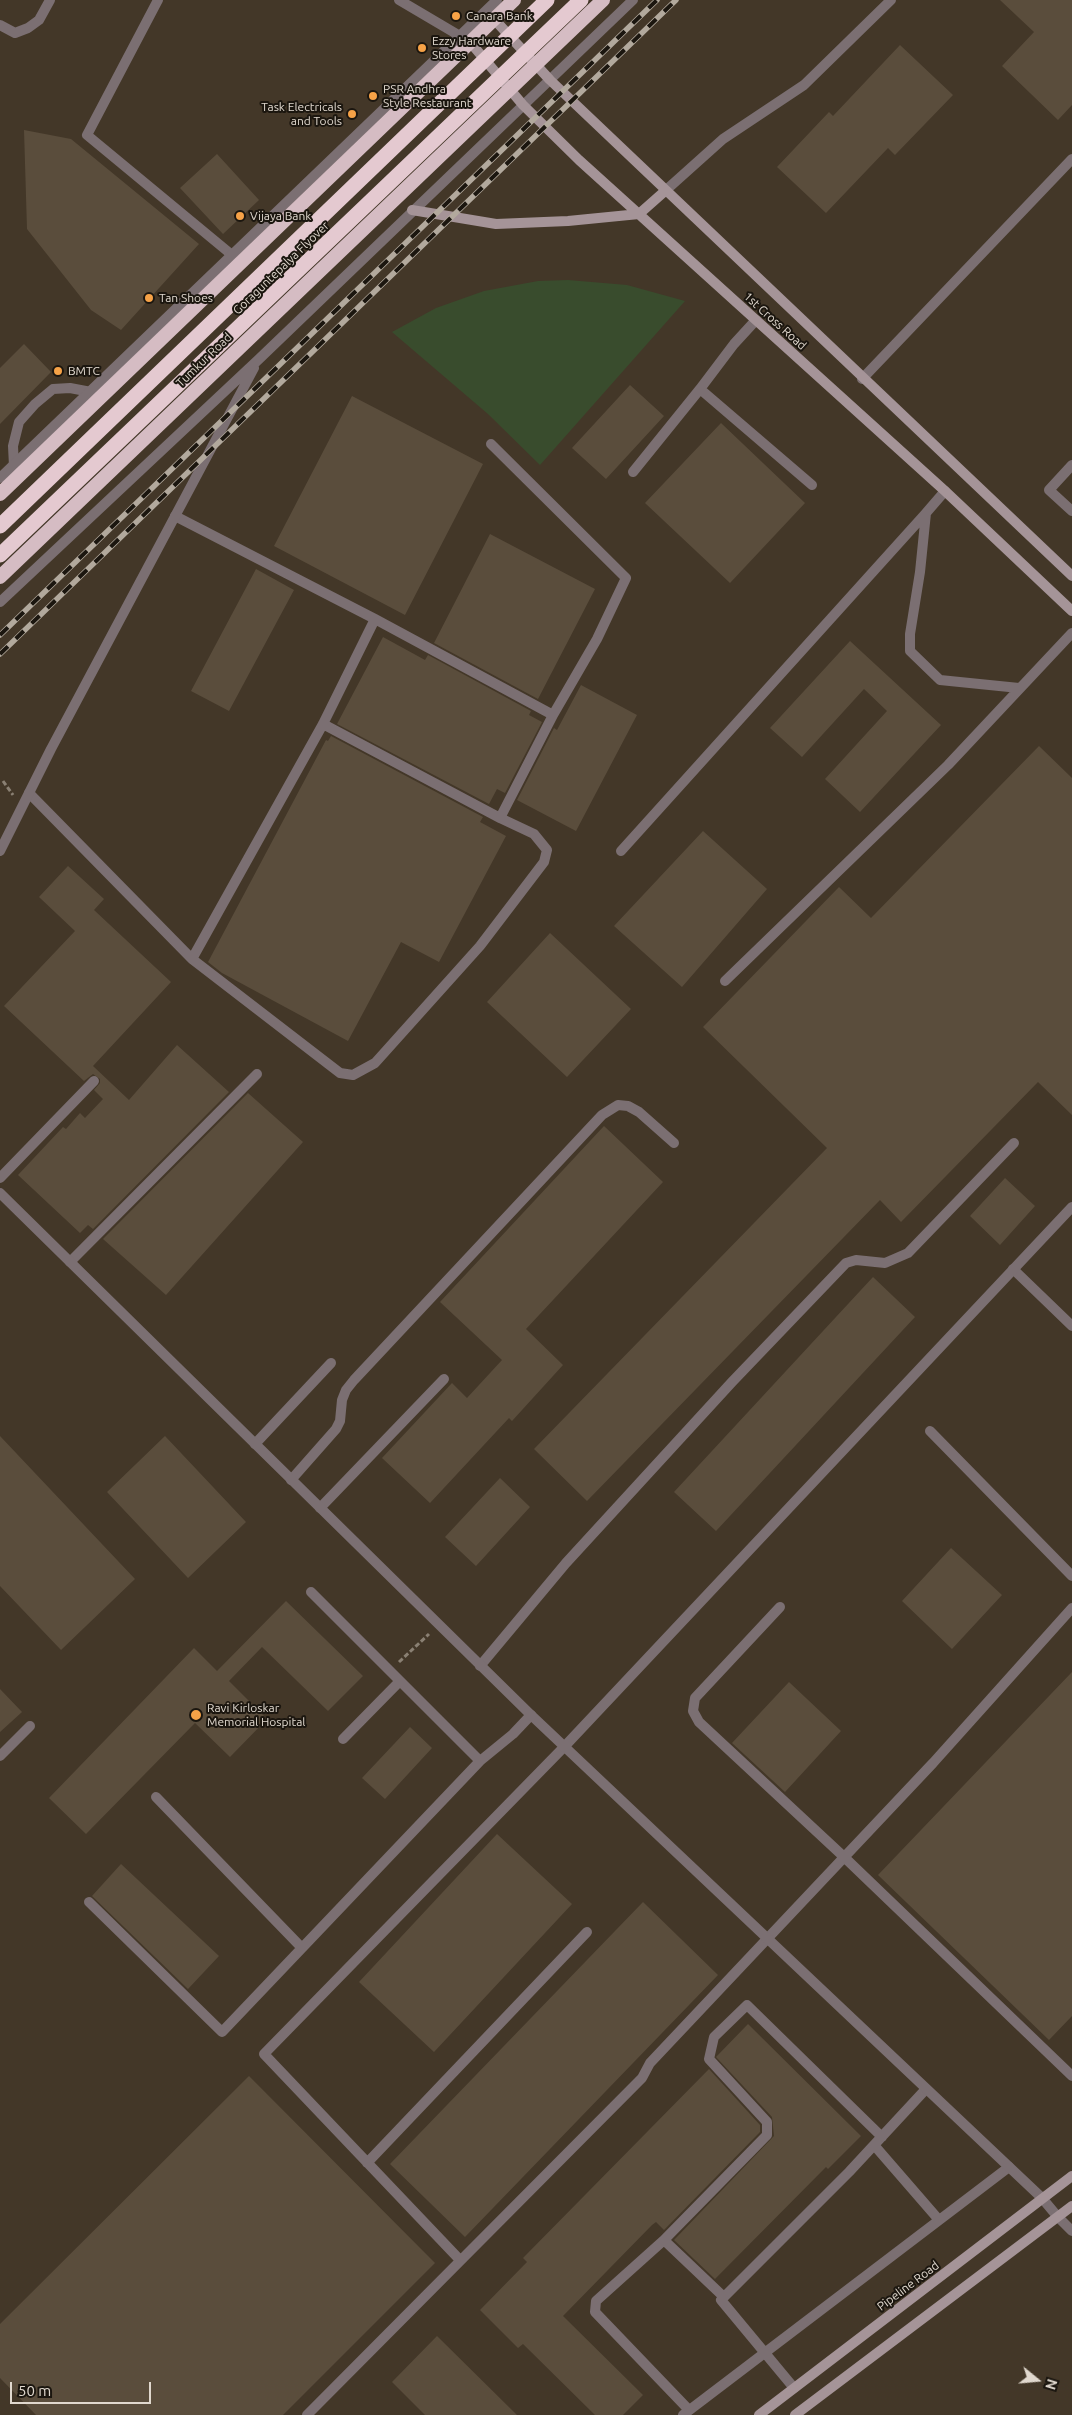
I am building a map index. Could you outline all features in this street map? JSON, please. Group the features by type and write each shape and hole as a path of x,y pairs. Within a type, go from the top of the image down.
{"highway":[{"path":"0,494 465,39 494,19 514,0"},
{"name":"Goraguntepalya Flyover","path":"0,526 547,0"},
{"name":"Goraguntepalya Flyover","path":"0,556 580,0"},
{"name":"Tumkur Road","path":"0,577 603,0"}],"main road":[{"name":"1st Cross Road","path":"494,19 535,65 665,191 1072,576"},
{"name":"1st Cross Road","path":"465,39 523,105 579,160 945,491 1072,611"},
{"path":"412,210 496,224 568,221 639,214 665,191"},
{"name":"Pipeline Road","path":"759,2415 1072,2176"},
{"path":"795,2415 1072,2206"}],"street":[{"path":"0,25 15,33 28,28 39,20 50,0"},
{"path":"158,0 87,135 232,255"},
{"path":"399,0 465,39"},
{"path":"0,478 232,255 465,39 497,0"},
{"path":"0,602 258,360 412,210 633,0"},
{"path":"665,191 722,139 804,85 891,0"},
{"path":"862,379 1072,158"},
{"path":"633,472 734,344 756,320"},
{"path":"0,851 258,360"},
{"path":"14,466 13,446 19,422 35,404 53,389 70,388 91,392"},
{"path":"700,389 812,485"},
{"path":"491,444 626,578 597,639 553,715 500,818"},
{"path":"1072,465 1049,490 1072,511"},
{"path":"621,851 945,491"},
{"path":"926,514 920,572 910,634 910,651 940,680 1019,688"},
{"path":"175,516 375,619 553,715"},
{"path":"192,959 323,724 375,619"},
{"path":"725,981 948,765 1072,633"},
{"path":"29,793 192,959 340,1074 353,1075 375,1064 480,946 544,862 547,850 534,834 500,818 323,724"},
{"path":"70,1262 256,1074"},
{"path":"0,1178 94,1081"},
{"path":"292,1480 336,1429 340,1421 344,1395 354,1380 602,1115 618,1105 628,1106 639,1112 674,1143"},
{"path":"480,1666 566,1563 732,1382 846,1263 856,1260 885,1263 908,1253 1014,1143"},
{"path":"0,1193 530,1715 1042,2198 1072,2231"},
{"path":"460,2260 264,2054 564,1747 1072,1207"},
{"path":"1013,1269 1072,1326"},
{"path":"255,1444 331,1363"},
{"path":"320,1508 444,1379"},
{"path":"930,1430 1072,1576"},
{"path":"311,1592 480,1761"},
{"path":"780,1607 695,1698 693,1711 698,1722 843,1856 1072,2076"},
{"path":"307,2415 642,2078 650,2063 932,1763 1072,1608"},
{"path":"342,1740 400,1681"},
{"path":"89,1902 222,2032 480,1761 513,1734 530,1715"},
{"path":"0,1756 30,1726"},
{"path":"156,1798 302,1948"},
{"path":"368,2163 587,1932"},
{"path":"882,2136 747,2005 714,2037 709,2059 767,2122 767,2135 664,2240 596,2301 595,2312 686,2413 1009,2167"},
{"path":"794,2388 721,2300 874,2145 926,2089"},
{"path":"874,2145 939,2220"},
{"path":"664,2240 724,2297"}],"path":[{"path":"390,1671 420,1642"}],"shaded area":[{"path":"0,0 1072,0 1072,2415 0,2415"}],"green space":[{"path":"568,280 627,285 685,301 540,465 488,414 392,332 436,308 484,291 538,281"}],"building":[{"path":"1000,0 1072,0 1072,105 1058,120 1002,66 1034,32"},
{"path":"900,45 953,95 895,155 888,148 826,213 777,167 829,112 833,116"},
{"path":"24,130 71,139 199,244 121,330 91,310 27,229"},
{"path":"217,154 259,200 223,234 180,188"},
{"path":"24,344 51,372 0,424 0,368"},
{"path":"630,385 664,416 606,479 572,448"},
{"path":"352,396 483,464 405,615 274,546"},
{"path":"721,423 805,503 730,583 645,503"},
{"path":"490,534 595,589 538,699 434,643"},
{"path":"256,569 294,590 229,711 191,691"},
{"path":"383,637 425,660 428,655 531,711 529,715 542,722 505,793 497,789 489,804 337,724"},
{"path":"850,641 941,725 860,812 825,779 887,711 864,689 802,757 770,728"},
{"path":"581,685 637,715 576,831 517,800 554,728 557,730"},
{"path":"331,736 483,817 480,822 506,836 439,962 401,942 348,1041 222,973 208,962 326,740 328,741"},
{"path":"1039,746 1072,778 1072,1115 1038,1082 901,1222 880,1200 587,1501 534,1449 827,1148 703,1027 839,887 871,918"},
{"path":"703,831 767,889 682,987 614,926"},
{"path":"68,866 104,899 94,910 171,982 93,1066 129,1100 177,1045 229,1092 93,1229 88,1225 80,1233 18,1175 63,1127 66,1129 80,1113 85,1118 103,1099 94,1090 100,1083 100,1079 93,1074 84,1081 4,1006 75,931 39,897"},
{"path":"550,933 631,1009 567,1077 487,1002"},
{"path":"248,1093 303,1142 166,1295 103,1239"},
{"path":"604,1126 663,1182 526,1329 563,1365 512,1421 509,1418 430,1503 382,1458 452,1383 467,1398 502,1360 440,1302"},
{"path":"1005,1178 1035,1206 1000,1245 970,1216"},
{"path":"873,1277 915,1317 716,1531 674,1492"},
{"path":"0,1436 135,1579 61,1650 0,1586"},
{"path":"165,1436 246,1522 188,1578 107,1492"},
{"path":"500,1478 530,1507 476,1566 445,1537"},
{"path":"951,1548 1002,1595 952,1649 902,1601"},
{"name":"Ravi Kirloskar Memorial Hospital","path":"286,1601 363,1676 328,1711 262,1647 229,1681 267,1719 230,1757 195,1723 86,1834 49,1798 194,1648 217,1671"},
{"path":"1072,1672 1072,2016 1049,2040 878,1875"},
{"path":"789,1682 841,1731 785,1792 732,1743"},
{"path":"0,1689 22,1712 0,1732"},
{"path":"410,1727 432,1748 385,1799 362,1778"},
{"path":"497,1834 572,1904 434,2052 359,1982"},
{"path":"121,1864 219,1956 188,1989 92,1896"},
{"path":"643,1902 718,1975 465,2237 390,2164"},
{"path":"748,2024 861,2136 828,2169 826,2167 715,2279 674,2240 774,2136 772,2117 716,2057"},
{"path":"709,2069 760,2125 760,2132 664,2230 656,2222 652,2225 563,2316 643,2395 623,2415 595,2415 523,2344 518,2348 480,2310 527,2262 523,2258"},
{"path":"249,2076 435,2263 283,2415 36,2415 0,2378 0,2324"},
{"path":"437,2336 517,2415 425,2415 392,2382"}],"railway":[{"path":"0,635 657,0"},
{"path":"0,654 676,0"}],"place":[{"name":"Canara Bank","path":"456,16"},
{"name":"Ezzy Hardware Stores","path":"422,48"},
{"name":"PSR Andhra Style Restaurant","path":"373,96"},
{"name":"Task Electricals and Tools","path":"352,114"},
{"name":"Vijaya Bank","path":"240,216"},
{"name":"Tan Shoes","path":"149,298"},
{"name":"BMTC","path":"58,371"},
{"name":"Ravi Kirloskar Memorial Hospital","path":"196,1715"}]}
